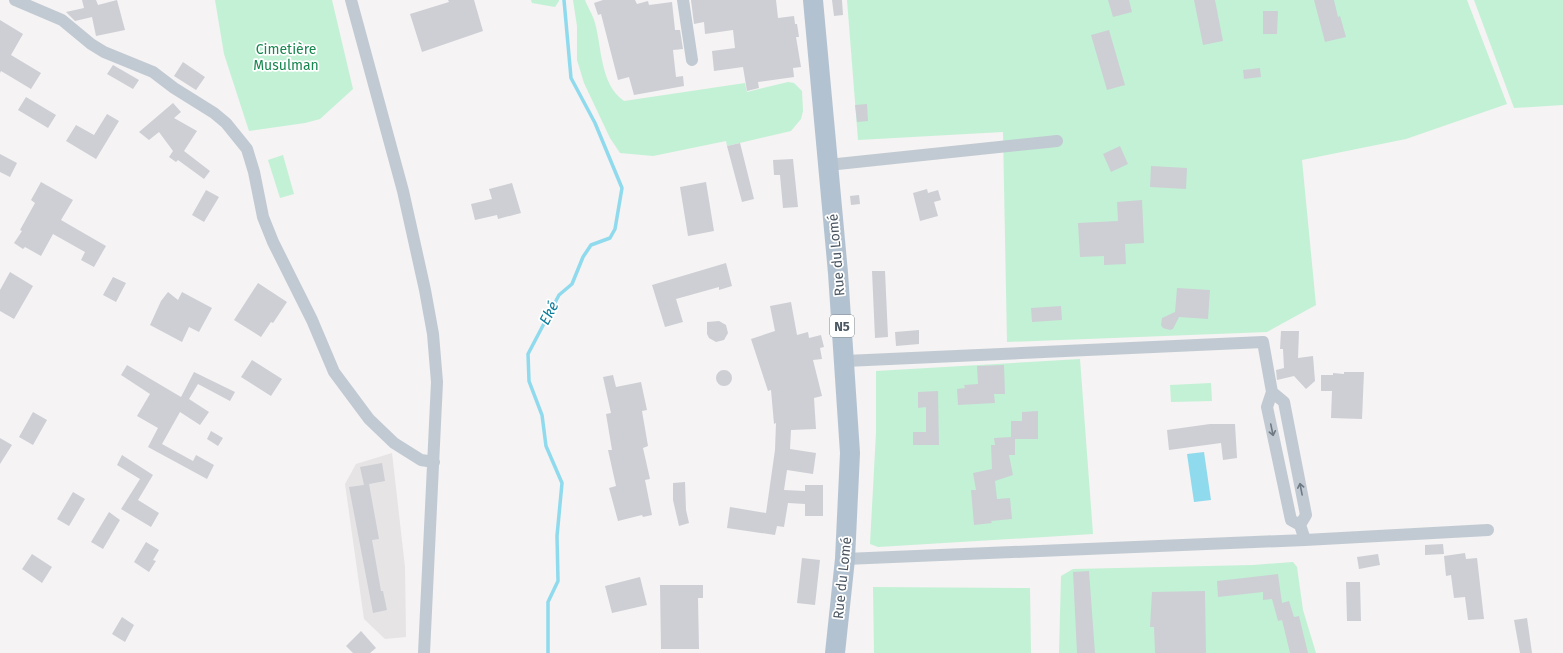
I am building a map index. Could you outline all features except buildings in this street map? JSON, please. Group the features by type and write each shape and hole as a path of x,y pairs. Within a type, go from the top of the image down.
{"main road":[{"name":"Rue du Lomé","path":"813,0 845,361 850,453 845,559 835,653"}],"street":[{"path":"15,0 62,20 91,44 104,52 153,72 174,88 214,113 226,123 247,148 265,223 334,372 369,419 394,443 421,460 434,462"},
{"path":"351,0 403,192 433,334 437,382 424,653"},
{"path":"682,0 692,60"},
{"path":"828,165 1058,141"},
{"path":"845,361 1263,342 1272,392 1267,407 1290,520 1300,525 1305,540"},
{"path":"1272,392 1284,402 1306,515 1300,525"},
{"path":"845,559 1305,540 1488,530"}],"shaded area":[{"path":"392,453 405,567 406,637 385,639 364,619 345,484 356,464"}],"green space":[{"name":"Cimetière Musulman","path":"215,0 332,0 353,89 320,119 305,123 249,131 224,54"},
{"path":"531,0 559,1 555,7 532,3"},
{"path":"573,0 585,0 595,23 606,75 616,94 624,101 745,83 747,92 788,82 794,83 802,91 803,111 801,119 791,131 727,146 726,141 653,156 620,153 610,138 584,83 577,60 577,26"},
{"path":"847,0 1467,0 1507,104 1406,139 1302,160 1316,305 1267,332 1007,342 1003,132 858,140"},
{"path":"1474,0 1563,0 1563,105 1514,108"},
{"path":"283,155 294,194 280,198 268,160"},
{"path":"1080,359 1093,534 878,547 870,544 876,433 876,371"},
{"path":"1211,383 1212,401 1171,402 1170,385"},
{"path":"1293,562 1297,567 1303,610 1316,653 1059,653 1061,576 1073,569 1253,565"},
{"path":"873,587 1030,588 1031,653 874,653"}],"water":[{"path":"1204,452 1211,500 1194,502 1187,454"}],"waterway":[{"name":"Eké","path":"548,653 548,602 558,581 557,536 562,483 546,446 542,415 529,381 528,354 559,295 572,284 583,257 591,245 610,238 615,229 622,188 595,123 571,78 564,0"}]}
